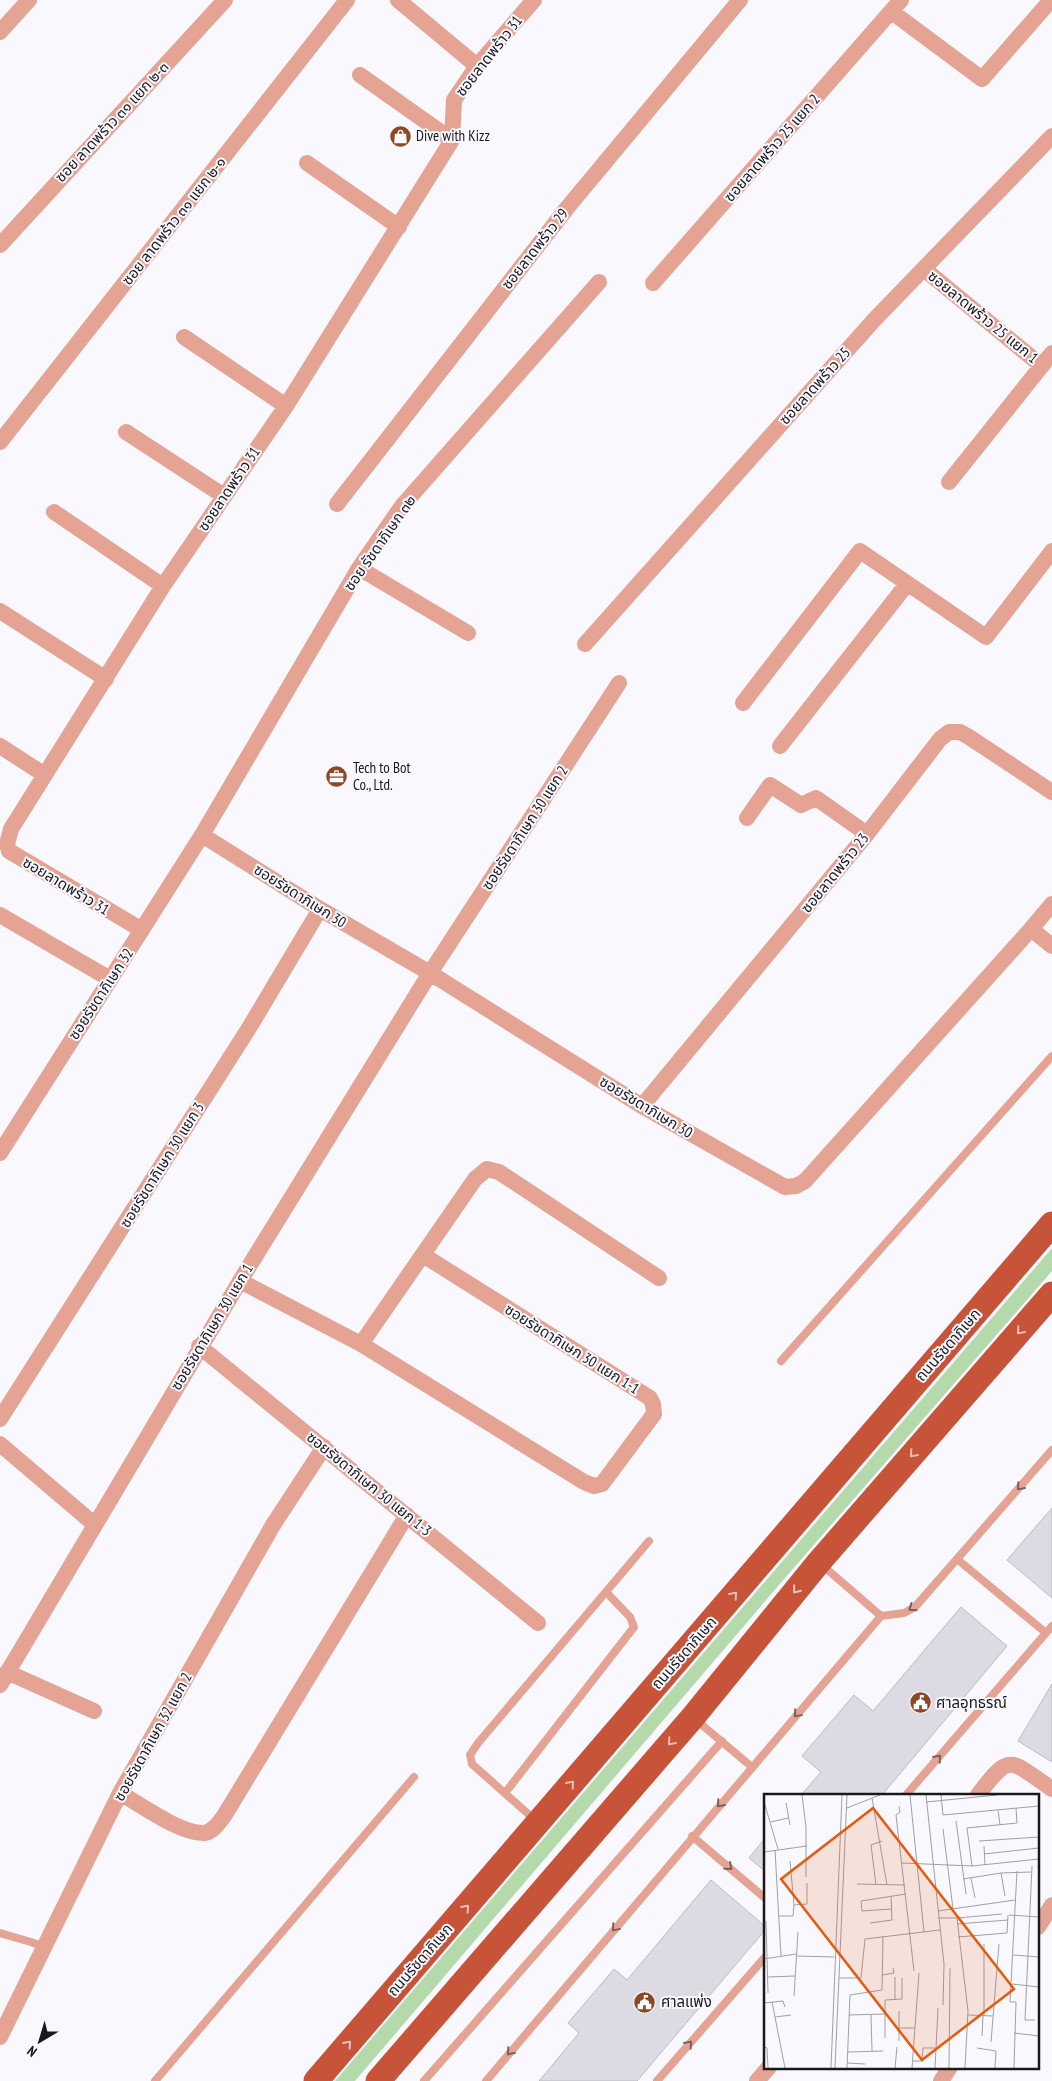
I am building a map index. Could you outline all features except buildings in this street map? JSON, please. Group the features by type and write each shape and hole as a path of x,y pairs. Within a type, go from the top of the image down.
{"main road":[{"name":"ถนนรัชดาภิเษก","path":"316,2081 1052,1224"},
{"path":"378,2081 693,1717 819,1562 1052,1294"}],"street":[{"path":"0,32 29,0"},
{"name":"ซอย ลาดพร้าว ๓๑ แยก ๒-๓","path":"0,245 225,0"},
{"name":"ซอย ลาดพร้าว ๓๑ แยก ๒-๑","path":"0,442 347,0"},
{"path":"398,0 477,66"},
{"name":"ซอยลาดพร้าว 31","path":"142,930 9,851 6,825 45,775 163,586 286,406 399,228 452,140 454,100 477,66 534,0"},
{"name":"ซอยลาดพร้าว 29","path":"337,504 567,208 740,0"},
{"name":"ซอยลาดพร้าว 25 แยก 2","path":"653,284 896,6 982,79 1051,0"},
{"path":"360,75 452,140"},
{"name":"ซอยลาดพร้าว 25","path":"586,644 874,320 1052,136"},
{"path":"307,163 399,228"},
{"name":"ซอยลาดพร้าว 25 แยก 1","path":"924,269 1047,359 949,482"},
{"name":"ซอย รัชดาภิเษก ๓๒","path":"202,835 359,568 402,506 599,282"},
{"path":"184,337 286,406"},
{"path":"126,432 224,496"},
{"path":"54,512 163,586"},
{"path":"743,703 860,551 986,637 1052,550"},
{"path":"359,568 468,633"},
{"path":"780,746 907,584"},
{"path":"0,611 106,679"},
{"name":"ซอยรัชดาภิเษก 30 แยก 2","path":"430,973 619,683"},
{"name":"ซอยลาดพร้าว 23","path":"642,1106 867,834 940,739 949,732 960,732 970,737 1052,792"},
{"path":"0,746 45,775"},
{"path":"747,818 770,785 802,805 816,798 867,834"},
{"name":"ซอยรัชดาภิเษก 30","path":"202,835 320,909 430,973 642,1106 785,1187 796,1186 805,1181 1032,929 1052,904"},
{"name":"ซอยรัชดาภิเษก 32","path":"0,1153 202,835"},
{"name":"ซอยรัชดาภิเษก 30 แยก 3","path":"0,1418 243,1036 320,909"},
{"path":"0,915 110,979"},
{"path":"1032,929 1052,946"},
{"name":"ซอยรัชดาภิเษก 30 แยก 1","path":"4,1679 199,1346 430,973"},
{"path":"362,1344 475,1179 487,1169 499,1172 659,1278"},
{"name":"ซอยรัชดาภิเษก 30 แยก 1-1","path":"240,1281 362,1344 584,1482 594,1486 602,1484 654,1414 650,1398 423,1255"},
{"name":"ซอยรัชดาภิเษก 30 แยก 1-3","path":"199,1346 538,1623"},
{"path":"0,1444 94,1524"},
{"name":"ซอยรัชดาภิเษก 32 แยก 2","path":"0,2037 120,1793 273,1525 324,1448"},
{"path":"120,1793 181,1828 204,1833 214,1828 224,1816 406,1515"},
{"path":"4,1679 94,1711"},
{"path":"979,1794 995,1772 1003,1765 1009,1763 1019,1767 1052,1789"},
{"path":"1040,1924 1052,1905"},
{"path":"757,2081 768,2068"},
{"path":"941,2081 949,2068"}],"lane":[{"path":"782,1361 1052,1056"},
{"path":"486,2081 692,1836 881,1616 904,1613 914,1607 1052,1450"},
{"path":"539,1822 472,1764 470,1754 649,1541"},
{"path":"958,1558 1046,1633"},
{"path":"819,1562 881,1616"},
{"path":"505,1793 634,1627 630,1617 606,1592"},
{"path":"907,1794 1052,1626"},
{"path":"693,1717 752,1767"},
{"path":"424,2081 722,1741"},
{"path":"155,2081 414,1777"},
{"path":"692,1836 764,1897"},
{"path":"0,1934 44,1947"},
{"path":"657,2081 764,1958"}],"green space":[{"path":"1052,1248 1052,1271 778,1586 355,2081 335,2081"}],"place":[{"name":"Dive with Kizz","path":"400,136"},
{"name":"Tech to Bot Co., Ltd.","path":"337,777"},
{"name":"ศาลอุทธรณ์","path":"920,1703"},
{"name":"ศาลแพ่ง","path":"645,2002"}]}
